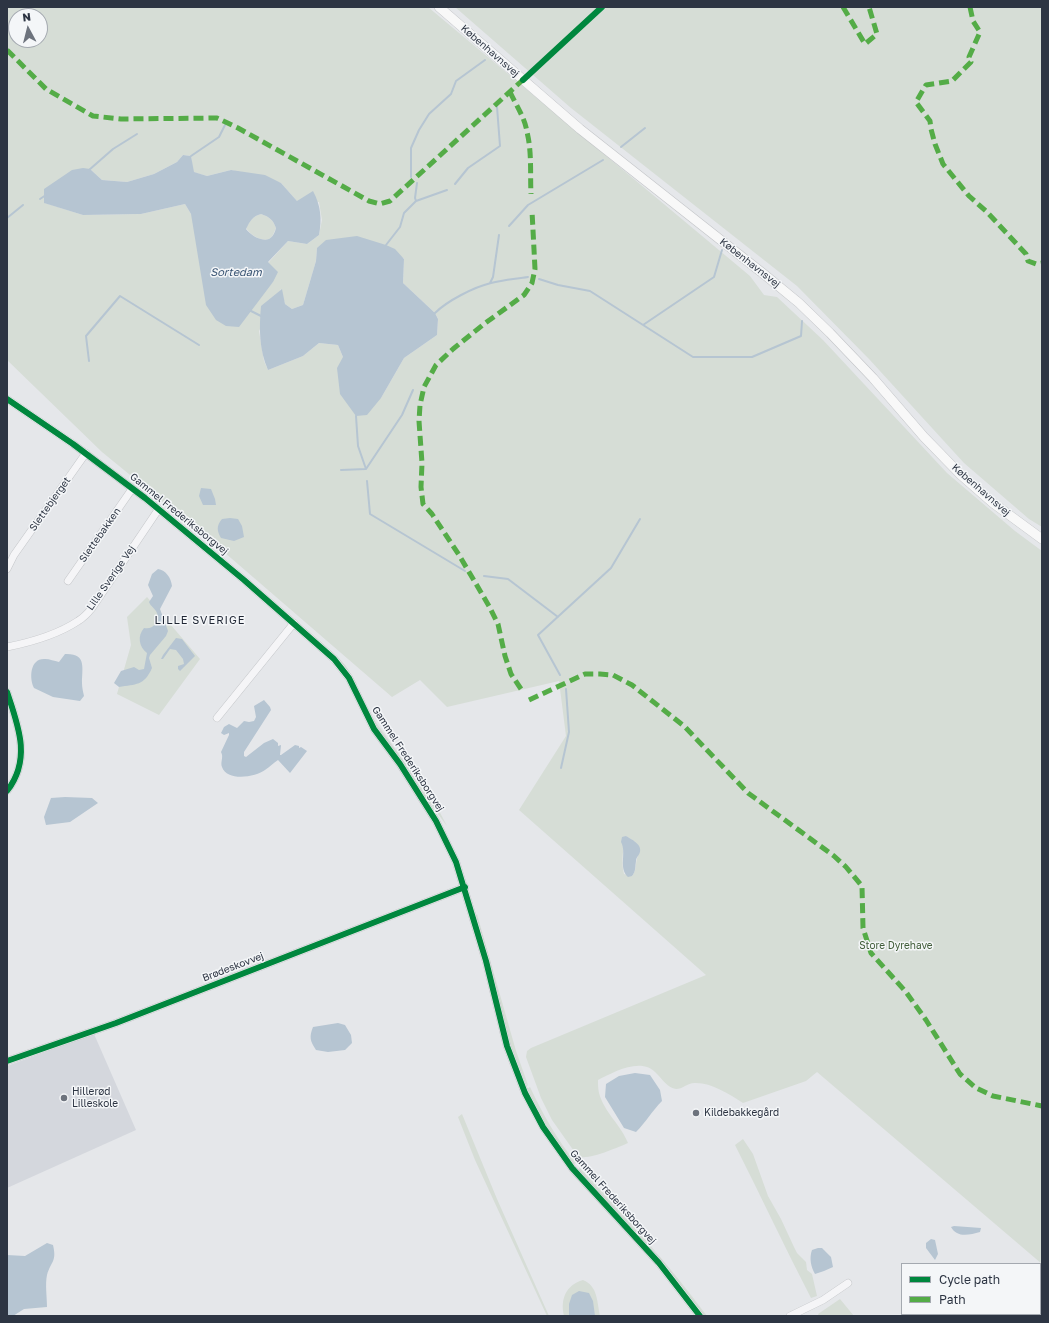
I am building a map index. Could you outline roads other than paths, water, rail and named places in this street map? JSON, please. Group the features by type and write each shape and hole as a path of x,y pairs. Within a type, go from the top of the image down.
{"main road":[{"name":"Københavnsvej","path":"439,7 580,128 765,275 799,304 830,332 873,378 924,437 961,475 993,503 1042,539"}],"street":[{"name":"Gammel Frederiksborgvej","path":"7,399 86,453 244,580 334,659 349,678 374,729 400,764 436,821 456,862 465,887 486,961 507,1046 525,1093 543,1127 572,1168 659,1263 700,1316"},
{"name":"Slettebjerget","path":"7,569 14,555 86,453"},
{"name":"Slettebakken","path":"68,581 132,489"},
{"name":"Lille Sverige Vej","path":"7,647 30,643 57,633 79,621 92,608 158,510"},
{"path":"7,550 14,555"},
{"path":"217,718 294,623"},
{"path":"7,692 20,733 21,751 18,771 7,791"},
{"name":"Brødeskovvej","path":"7,1061 116,1023 465,887"},
{"path":"790,1316 823,1300 848,1283"}],"water":[{"name":"Sortedam","path":"183,155 191,156 194,172 207,176 231,170 265,175 281,183 297,201 313,191 318,202 321,218 319,235 307,244 288,241 268,262 278,272 273,282 239,327 226,326 216,320 206,305 191,214 185,204 141,214 83,215 44,203 44,189 72,170 83,168 90,169 102,180 127,182 154,174 177,162","holes":["261,214 271,219 276,228 272,237 266,240 256,237 246,229 250,221"]},
{"name":"Sortedam","path":"357,236 395,249 404,259 403,283 435,313 438,319 437,335 404,358 381,398 367,415 356,416 340,394 337,368 343,357 338,345 319,343 303,356 268,370 261,347 260,323 261,306 282,289 285,304 292,309 303,305 316,261 317,248 326,240"},
{"path":"201,488 211,489 216,505 203,505 199,496"},
{"path":"222,519 238,519 242,526 244,537 234,541 221,538 218,531 218,526"},
{"path":"158,569 168,575 172,586 160,609 168,631 166,636 150,655 149,658 152,668 146,678 139,683 119,687 114,683 121,671 134,667 139,670 144,669 147,653 142,648 140,634 144,628 153,627 158,619 157,613 149,602 153,596 148,585 152,574"},
{"path":"176,638 182,639 195,656 180,671 178,666 184,664 183,659 176,650 170,649 163,659 161,659"},
{"path":"65,654 77,656 82,662 82,685 84,696 80,701 53,697 34,688 32,684 31,674 36,662 45,659 59,662"},
{"path":"264,700 271,710 244,752 244,756 246,757 264,743 273,739 278,743 278,746 281,745 280,755 295,745 307,751 290,773 278,760 265,770 255,775 242,777 230,775 225,772 221,763 221,752 229,733 224,735 221,733 224,727 229,724 237,728 244,721 254,721 256,717 254,706"},
{"path":"51,798 92,798 98,803 70,822 46,825 44,817"},
{"path":"626,836 636,842 640,849 634,872 632,876 628,877 625,873 623,865 623,846 621,842 622,837"},
{"path":"338,1023 345,1025 351,1035 352,1043 345,1050 328,1052 316,1050 311,1039 313,1027"},
{"path":"635,1073 650,1075 660,1090 662,1101 636,1132 624,1128 605,1097 606,1084 619,1076"},
{"path":"951,1227 981,1228 980,1232 964,1235 957,1233"},
{"path":"931,1239 935,1240 938,1254 935,1260 926,1248 926,1243"},
{"path":"47,1243 53,1245 54,1258 46,1279 47,1307 24,1309 13,1316 7,1316 7,1255 25,1256"},
{"path":"822,1248 831,1257 833,1267 815,1274 811,1256 812,1250"},
{"path":"579,1291 589,1293 593,1301 595,1316 569,1316 569,1304 572,1295"}],"waterway":[{"path":"411,177 411,148 419,130 429,114 451,94 456,81 485,60"},
{"path":"455,184 468,168 500,146 497,107"},
{"path":"191,156 219,137 225,125"},
{"path":"621,147 645,128"},
{"path":"89,170 113,149 137,134"},
{"path":"509,226 528,205 603,160"},
{"path":"416,201 417,183"},
{"path":"386,245 400,227 404,213 416,201 447,190"},
{"path":"40,199 46,195"},
{"path":"7,218 23,205"},
{"path":"490,283 493,277 499,235"},
{"path":"643,325 714,277 722,250"},
{"path":"435,313 454,299 484,285 528,277"},
{"path":"539,279 558,285 590,291 693,357 752,357 801,336 802,321"},
{"path":"89,361 86,336 120,296 199,345"},
{"path":"249,310 261,316"},
{"path":"366,469 402,415 413,390"},
{"path":"356,416 358,446 366,469"},
{"path":"341,470 366,469"},
{"path":"367,481 370,514 465,571"},
{"path":"560,675 538,635 611,568 640,519"},
{"path":"484,576 508,579 558,617"},
{"path":"561,768 569,732 566,689"}],"place":[{"name":"Hillerød Lilleskole","path":"64,1098"},
{"name":"Kildebakkegård","path":"696,1113"}],"district":[{"name":"LILLE SVERIGE","path":"200,621"}],"park label":[{"name":"Store Dyrehave","path":"896,946"}]}
